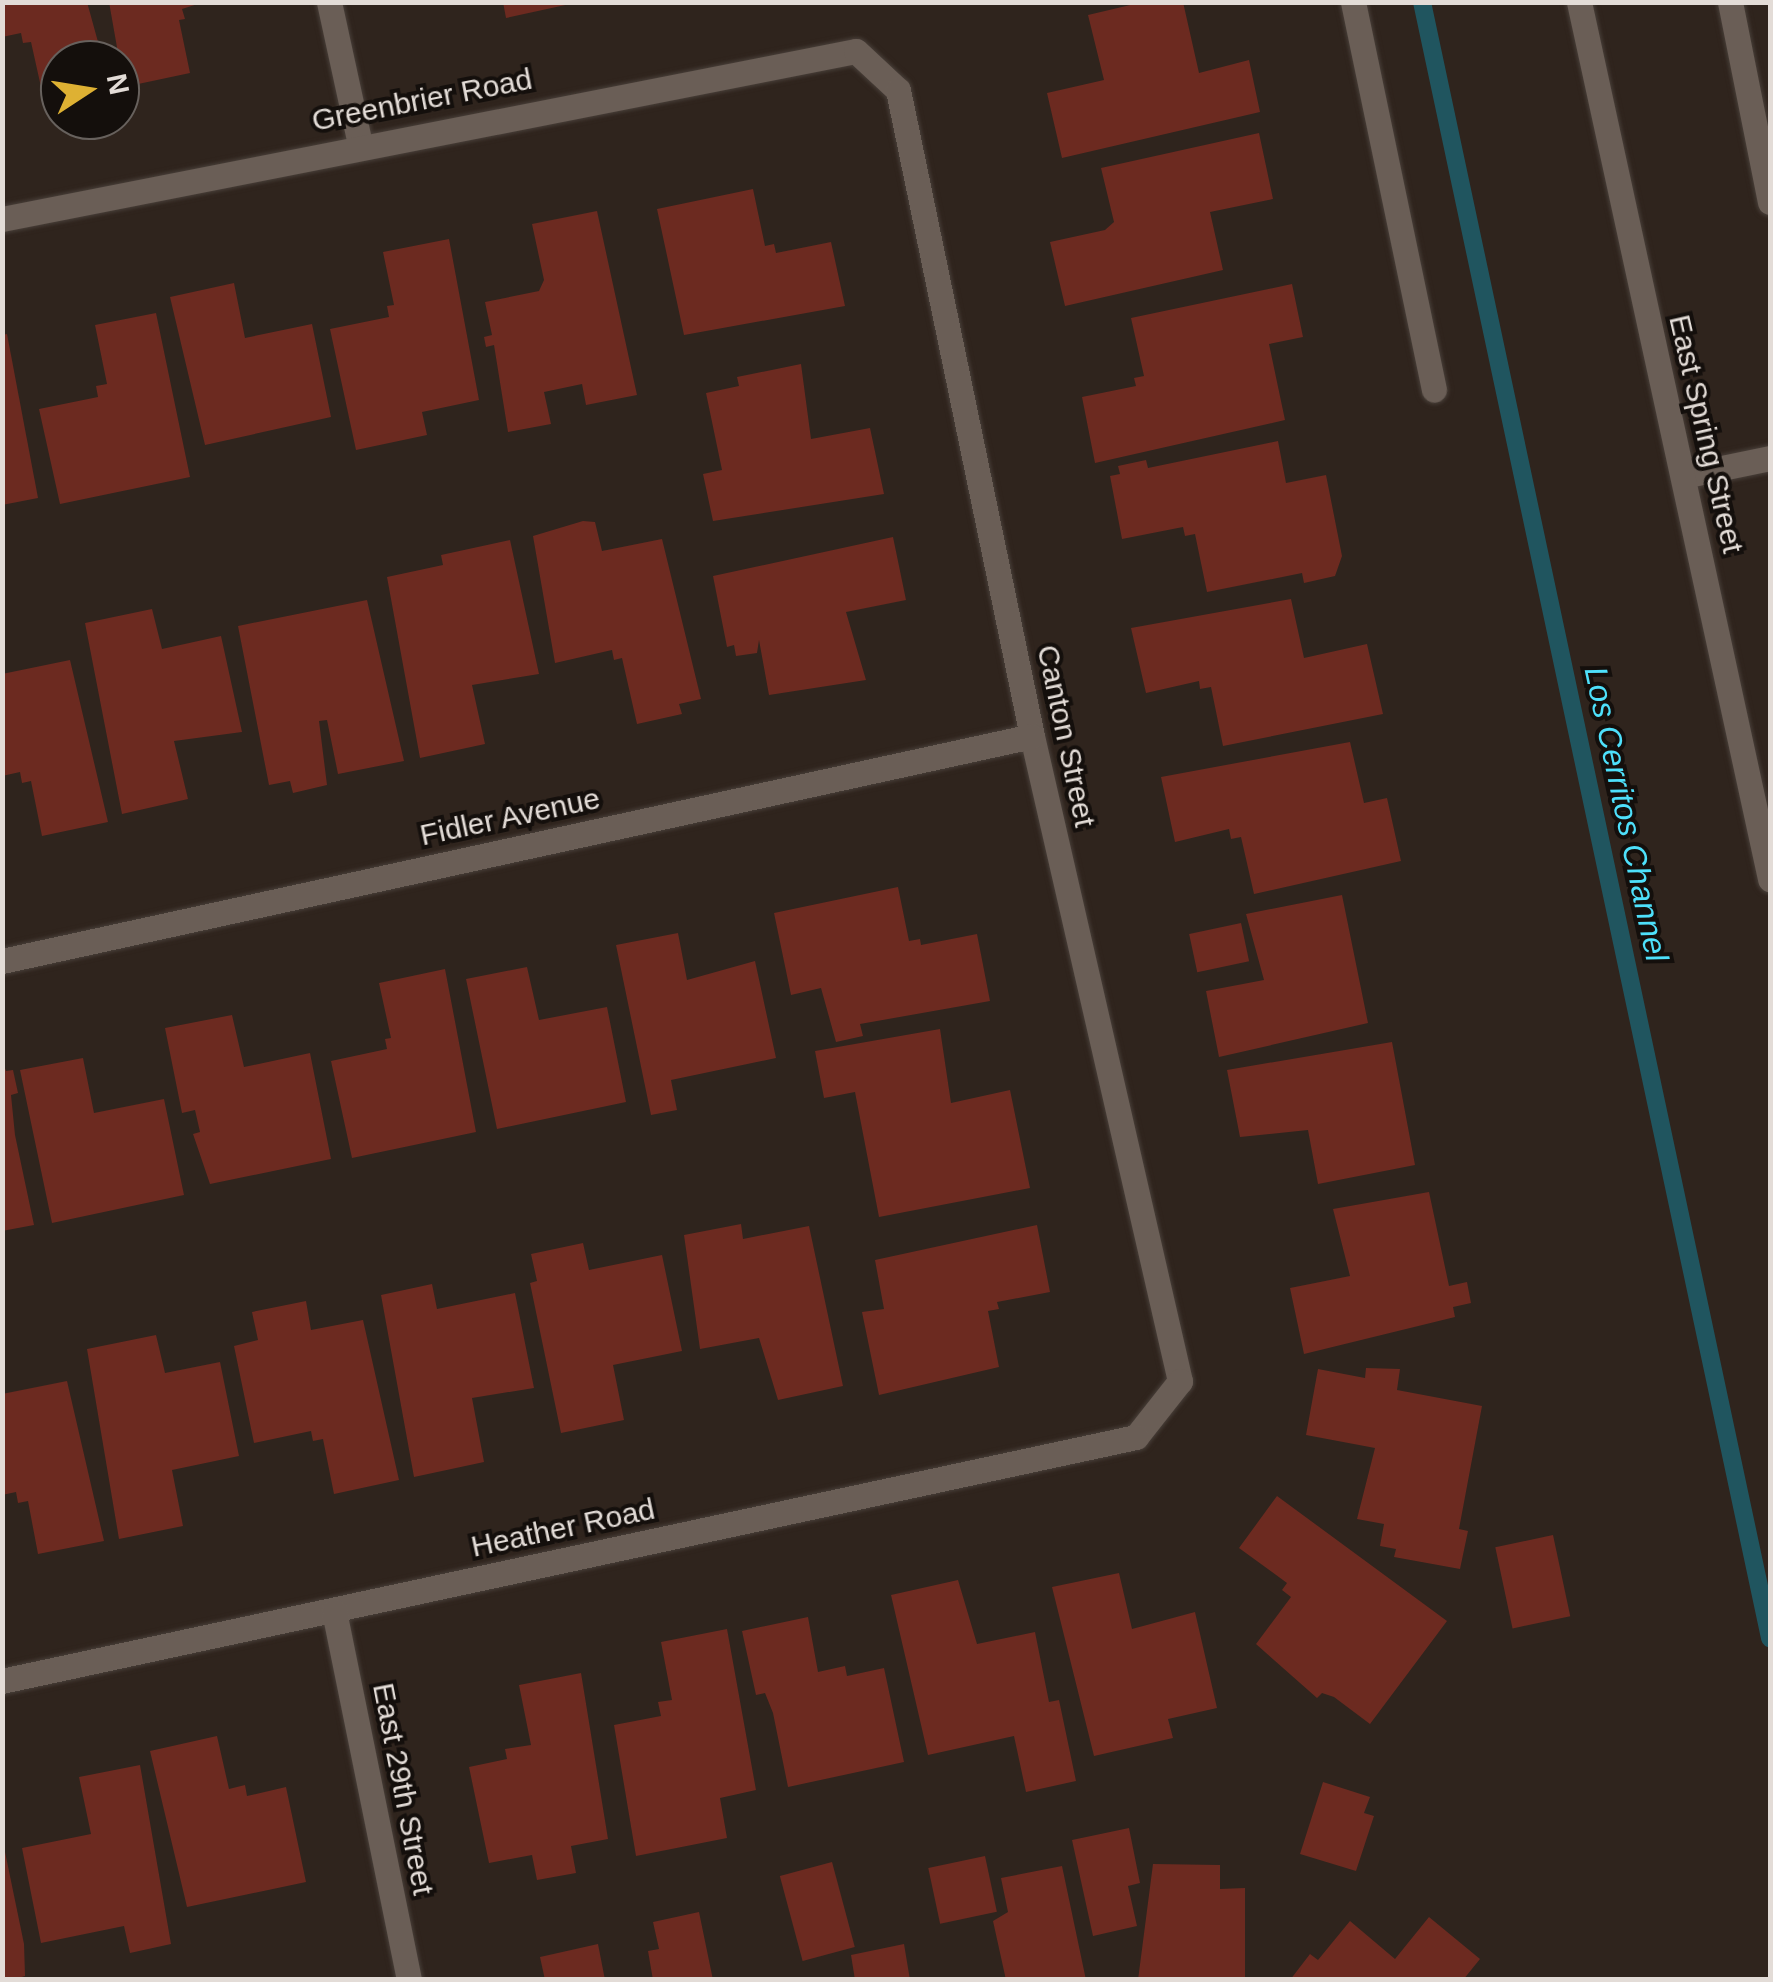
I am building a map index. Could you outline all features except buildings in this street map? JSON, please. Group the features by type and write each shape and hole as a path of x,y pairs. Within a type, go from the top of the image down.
{"street":[{"path":"329,2 360,144"},
{"path":"1353,2 1434,390"},
{"name":"East Spring Street","path":"1578,2 1770,879"},
{"path":"1730,2 1770,202"},
{"name":"Greenbrier Road","path":"2,219 360,144 856,51"},
{"name":"Canton Street","path":"856,51 898,90 1032,736 1180,1381 1136,1437"},
{"path":"1683,476 1770,458"},
{"name":"Fidler Avenue","path":"2,961 1032,736"},
{"name":"Heather Road","path":"2,1681 1136,1437"},
{"name":"East 29th Street","path":"334,1611 409,1980"}],"waterway":[{"name":"Los Cerritos Channel","path":"1422,2 1770,1638"}]}
